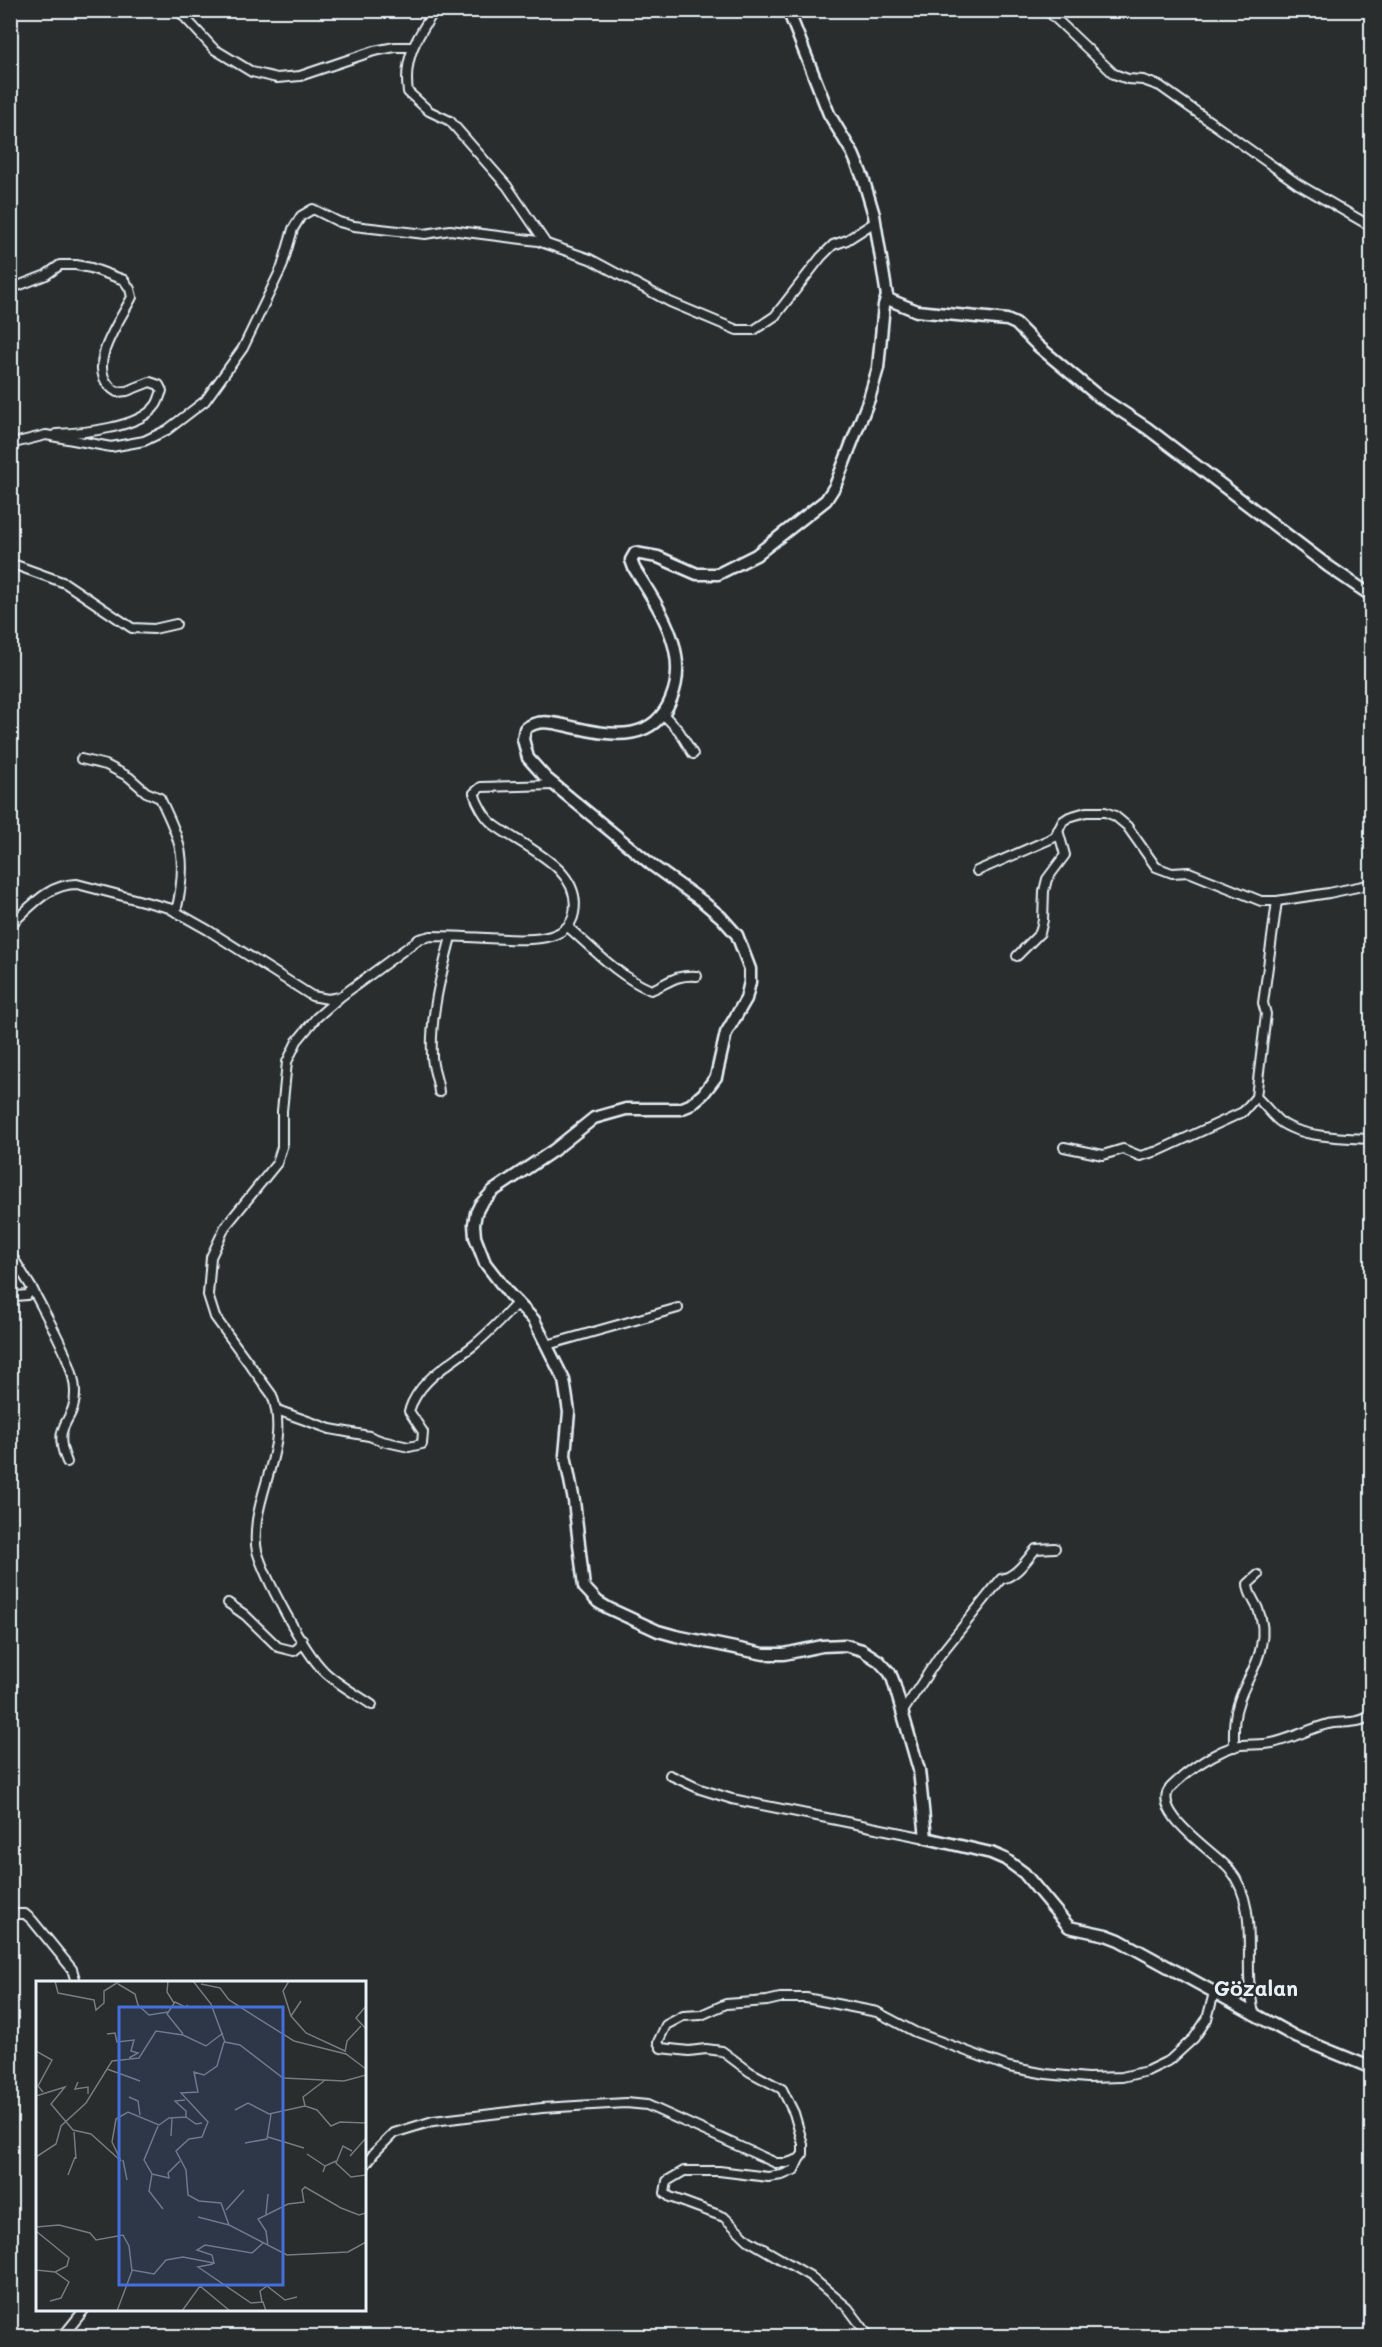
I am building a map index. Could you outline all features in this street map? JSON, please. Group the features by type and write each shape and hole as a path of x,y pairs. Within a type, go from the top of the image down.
{"street":[{"path":"178,10 214,49 252,72 276,78 300,76 374,51 395,47 413,47"},
{"path":"435,10 415,40 408,60 406,82 408,92 417,103 450,121 507,186 546,243"},
{"path":"788,10 829,114 853,154 863,178 875,222 887,296 884,305 878,368 869,399 835,486 826,500 756,555 718,574 697,574 658,557 634,553 631,560 634,568 665,618 674,647 677,684 664,715 650,727 634,733 580,729 553,722 535,723 528,726 523,738 528,758 554,785 728,924 742,943 750,969 746,999 726,1033 716,1077 711,1086 694,1101 680,1109 626,1109 594,1118 554,1150 493,1191 480,1205 474,1224 479,1249 491,1270 534,1320 560,1369 567,1391 569,1412 565,1455 574,1501 584,1587 592,1597 608,1608 658,1631 749,1652 773,1654 822,1646 844,1646 855,1648 879,1661 890,1673 919,1770 926,1838"},
{"path":"1043,10 1051,14 1114,74 1160,86 1298,184 1371,227"},
{"path":"46,435 111,447 144,441 167,430 206,400 243,348 282,267 293,229 301,216 313,209 339,222 354,226 425,234 450,231 538,240 590,259 670,302 736,330 753,330 775,316 833,245 847,240 875,222"},
{"path":"10,289 46,275 60,265 92,268 124,280 132,297 104,352 102,376 117,392 127,392 150,382 159,385 162,391 156,406 139,418 124,424 92,432 46,435 10,444"},
{"path":"887,296 895,303 917,311 1006,320 1016,324 1038,346 1098,396 1147,428 1328,566 1371,596"},
{"path":"10,563 65,583 132,628 154,629 176,624"},
{"path":"664,715 679,731 693,754"},
{"path":"81,759 106,765 129,777 146,792 160,798 177,834 184,864 176,912"},
{"path":"372,1705 323,1670 302,1639 266,1573 256,1549 257,1520 279,1433 277,1410 272,1395 215,1317 208,1295 211,1257 225,1227 277,1163 282,1147 282,1111 287,1062 297,1041 316,1018 419,939 431,936 451,936 534,940 553,935 568,927 573,919 576,903 573,890 564,876 538,851 491,823 474,793 481,787 554,785"},
{"path":"977,871 1054,837 1069,817 1086,812 1105,812 1115,816 1127,826 1156,867 1172,873 1188,872 1261,902 1277,902 1371,884"},
{"path":"1017,956 1040,933 1047,879 1065,855 1058,831"},
{"path":"10,926 48,891 64,884 77,884 176,912 312,996 328,999 340,998"},
{"path":"1064,1148 1103,1155 1123,1149 1140,1156 1158,1151 1243,1112 1256,1096 1266,1014 1263,1003 1277,902"},
{"path":"568,927 618,970 639,985 651,990 673,978 685,975 697,976"},
{"path":"439,1092 432,1057 435,1012 442,970 451,936"},
{"path":"1256,1096 1280,1122 1305,1132 1325,1137 1371,1139"},
{"path":"10,1253 33,1290 65,1354 75,1390 74,1402 60,1438 67,1462"},
{"path":"10,1293 16,1296 27,1295 33,1290"},
{"path":"277,1410 330,1429 410,1447 422,1444 423,1432 410,1411 413,1398 430,1379 484,1337 518,1302"},
{"path":"547,1345 678,1308"},
{"path":"902,1713 940,1655 1001,1579 1016,1572 1036,1549 1055,1548"},
{"path":"1234,1747 1233,1722 1239,1700 1257,1662 1261,1647 1263,1625 1248,1590 1248,1584 1258,1575"},
{"path":"228,1603 245,1615 278,1647 294,1651 300,1646 302,1639"},
{"path":"1254,2015 1249,1977 1248,1911 1241,1892 1230,1870 1182,1826 1168,1809 1166,1801 1169,1789 1224,1750 1273,1743 1330,1724 1363,1720 1371,1714"},
{"path":"670,1775 700,1789 732,1799 991,1853 1005,1859 1024,1873 1069,1927 1119,1940 1196,1980 1214,1993 1296,2037 1371,2068"},
{"path":"10,1914 25,1914 32,1920 72,1969 75,1981"},
{"path":"869,2337 848,2308 810,2276 748,2240 724,2217 670,2197 665,2193 667,2181 684,2171 719,2171 768,2177 782,2175 794,2170 803,2154 803,2144 794,2113 782,2089 750,2072 722,2051 706,2049 681,2051 661,2048 658,2042 666,2025 683,2016 701,2015 726,2004 780,1998 806,1998 878,2012 915,2032 1009,2067 1087,2078 1122,2077 1147,2071 1170,2060 1194,2038 1207,2019 1214,1993"},
{"path":"366,2164 374,2152 394,2133 434,2121 542,2108 626,2103 647,2106 776,2163 787,2163 799,2159"},
{"path":"63,2337 83,2311"}],"district":[{"name":"Gözalan","path":"1256,1987"}]}
